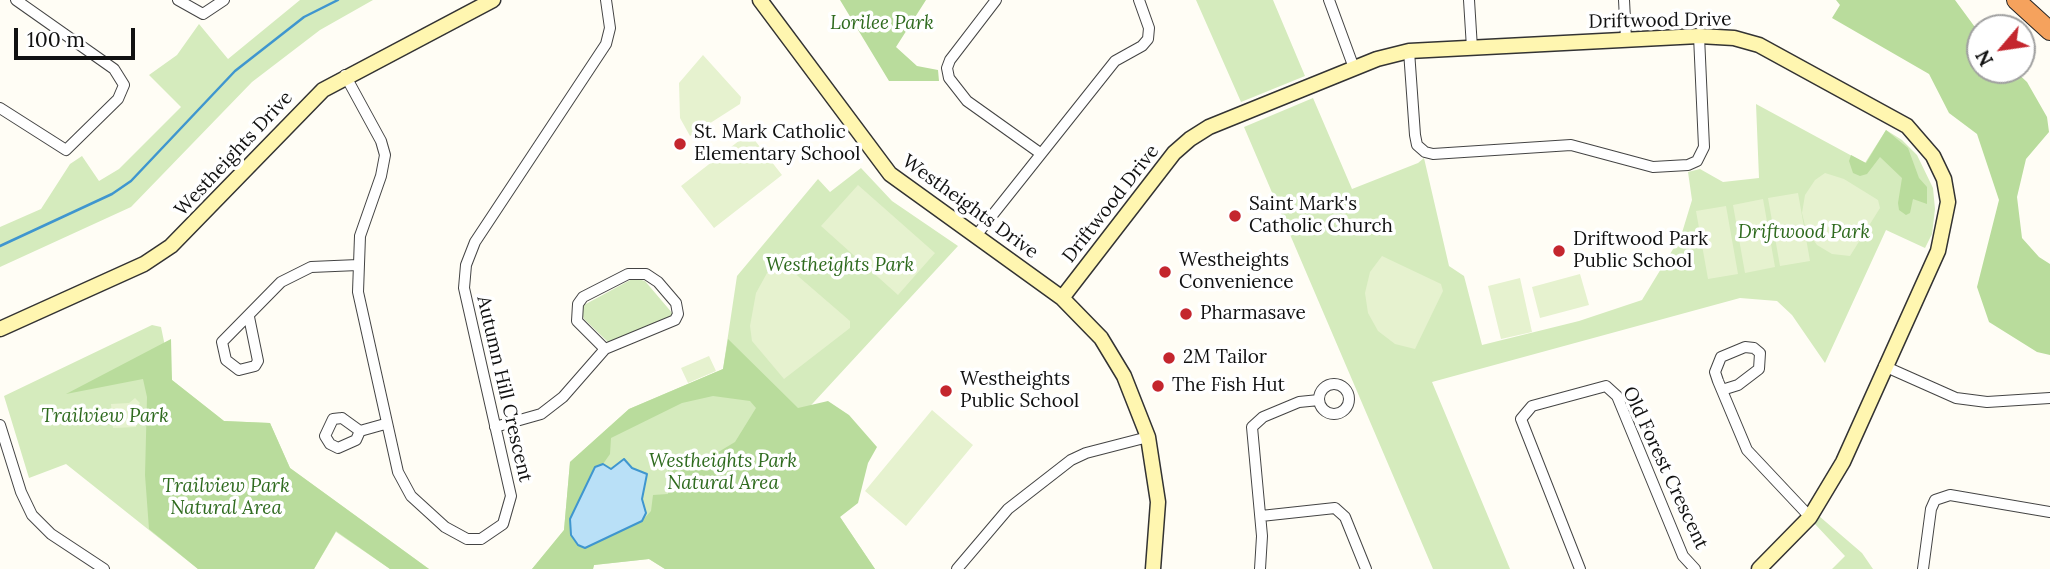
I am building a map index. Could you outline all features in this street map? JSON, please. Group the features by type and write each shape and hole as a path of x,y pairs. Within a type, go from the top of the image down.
{"highway":[{"path":"2015,0 2050,31"}],"street":[{"path":"0,108 66,150 118,99 124,85 114,69 16,0"},
{"path":"178,0 204,14 224,0"},
{"name":"Westheights Drive","path":"0,329 144,264 171,246 308,103 345,75 493,0"},
{"name":"Autumn Hill Crescent","path":"345,75 382,141 385,155 382,176 360,236 358,265 361,314 398,472 411,496 445,527 467,539 481,539 503,524 511,496 464,288 466,265 475,242 606,44 610,28 606,0"},
{"name":"Westheights Drive","path":"760,0 890,174 1062,298 1101,338 1124,376 1148,437 1158,502 1153,569"},
{"path":"996,0 950,60 948,78 967,101 1040,153"},
{"path":"975,237 1118,56 1142,46 1148,39 1149,28 1139,0"},
{"path":"1329,0 1354,68"},
{"path":"1469,0 1472,48"},
{"path":"1624,0 1626,39"},
{"path":"1409,51 1415,135 1417,145 1424,152 1571,145 1653,167 1688,165 1697,161 1704,147 1699,36"},
{"name":"Driftwood Drive","path":"1062,298 1167,162 1190,139 1209,127 1354,68 1409,51 1699,36 1745,40 1781,56 1894,117 1913,132 1933,156 1944,179 1948,202 1938,251 1843,462 1810,517 1759,569"},
{"path":"249,317 258,361 256,366 239,369 226,360 222,352 222,342 281,282 298,272 327,265 358,265"},
{"path":"495,427 541,414 563,397 605,349 670,323 678,314 671,296 646,274 628,274 583,297 578,304 577,321 605,349"},
{"path":"1722,390 1738,385 1759,369 1760,354 1754,348 1745,347 1721,357 1715,372 1722,390 1754,460 1810,517"},
{"path":"1884,366 1956,398 1987,402 2050,398"},
{"name":"Old Forest Crescent","path":"1580,569 1521,419 1532,406 1606,386 1617,396 1684,556 1695,569"},
{"path":"1260,569 1261,516 1252,427 1263,417 1299,402 1320,400"},
{"path":"360,431 385,424"},
{"path":"0,425 4,451 32,514 51,534 104,569"},
{"path":"957,569 1008,509 1072,460 1086,453 1148,437"},
{"path":"1923,569 1931,509 1936,500 1950,495 2050,512"},
{"path":"1261,516 1335,508 1345,517 1366,569"}],"green space":[{"path":"300,0 373,0 320,30 252,82 131,207 0,267 0,227 41,209 70,164 82,156 99,181 119,169 181,107 149,75 177,55 199,24 228,59"},
{"name":"Lorilee Park","path":"840,0 926,0 896,47 917,66 938,70 939,81 889,81"},
{"path":"1196,0 1273,0 1305,76 1241,102"},
{"path":"1836,0 1955,0 1966,15 1966,84 2028,84 2047,117 2049,132 2026,159 2017,197 2022,238 2039,257 2050,264 2050,355 2037,352 1989,322 1977,287 1999,200 1977,134 1949,113 1929,74 1832,18 1840,5"},
{"path":"703,55 741,97 740,104 690,136 680,118 679,83"},
{"name":"Driftwood Park","path":"1313,98 1352,189 1418,163 1424,158 1449,266 1464,276 1482,345 1579,321 1642,300 1681,236 1692,200 1688,172 1700,169 1723,182 1759,178 1756,104 1865,163 1886,130 1902,140 1917,155 1933,188 1935,209 1932,234 1925,248 1886,230 1825,363 1792,315 1777,301 1740,298 1432,382 1510,569 1433,569 1244,127"},
{"path":"1886,130 1908,148 1919,178 1927,187 1927,204 1913,199 1910,213 1906,215 1899,210 1898,203 1902,178 1880,157 1867,174 1860,176 1853,173 1849,161 1851,155 1866,163"},
{"path":"749,133 782,175 714,228 681,186"},
{"name":"Westheights Park Natural Area","path":"861,168 892,201 958,246 802,415 840,517 875,569 665,569 649,559 594,565 593,569 532,569 564,530 570,462 629,409 723,369 737,276 818,179 830,192"},
{"path":"1825,173 1844,179 1878,200 1880,208 1850,256 1832,254 1817,245 1806,230 1802,213 1805,195 1815,180"},
{"path":"858,185 935,253 898,295 821,226"},
{"path":"1798,193 1810,261 1780,266 1768,198"},
{"path":"1763,199 1775,267 1745,273 1733,205"},
{"path":"1726,206 1738,274 1708,279 1696,211"},
{"path":"1382,256 1441,284 1443,291 1415,349 1395,344 1378,331 1368,313 1365,293 1370,272"},
{"path":"784,264 850,321 850,328 784,379 752,341 750,326 756,293 767,273"},
{"path":"1580,274 1589,305 1540,318 1532,287"},
{"path":"634,278 645,281 673,314 670,319 613,343 608,342 584,319 581,311 584,305"},
{"path":"1520,278 1532,332 1501,339 1488,286"},
{"name":"Trailview Park","path":"152,325 161,327 172,380 224,421 270,423 290,468 429,569 390,569 336,532 314,569 198,569 66,464 29,478 4,396"},
{"name":"Trailview Park Natural Area","path":"171,339 172,380 224,421 270,423 290,468 429,569 390,569 336,531 314,569 198,569 149,529 145,475 147,397 143,379 66,394"},
{"name":"Westheights Park Natural Area","path":"728,339 798,408 828,401 849,415 877,447 868,463 858,503 840,517 875,569 665,569 649,559 594,565 593,569 532,569 564,530 570,462 629,409 723,369","holes":["713,396 750,401 756,408 735,442 710,457 668,457 668,494 653,495 651,511 642,521 584,548 595,467 603,464 610,454 611,438 682,403"]},
{"path":"709,356 716,371 688,383 681,368"},
{"path":"135,398 140,403 137,408 136,427 113,428 111,404 129,403"},
{"path":"932,410 973,445 906,526 865,491"},
{"path":"1819,516 1862,553 1873,569 1832,569 1845,556 1814,523"}],"water":[{"path":"624,459 632,468 647,474 642,499 646,513 642,521 585,548 578,545 571,535 570,519 595,467 603,464 611,469"}],"waterway":[{"path":"0,246 112,194 131,181 235,71 304,17 338,0"}],"place":[{"name":"St. Mark Catholic Elementary School","path":"680,144"},
{"name":"Saint Mark's Catholic Church","path":"1235,216"},
{"name":"Driftwood Park Public School","path":"1559,251"},
{"name":"Westheights Convenience","path":"1165,272"},
{"name":"Pharmasave","path":"1186,314"},
{"name":"2M Tailor","path":"1169,358"},
{"name":"The Fish Hut","path":"1158,386"},
{"name":"Westheights Public School","path":"946,391"}],"park label":[{"name":"Westheights Park","path":"840,266"}]}
